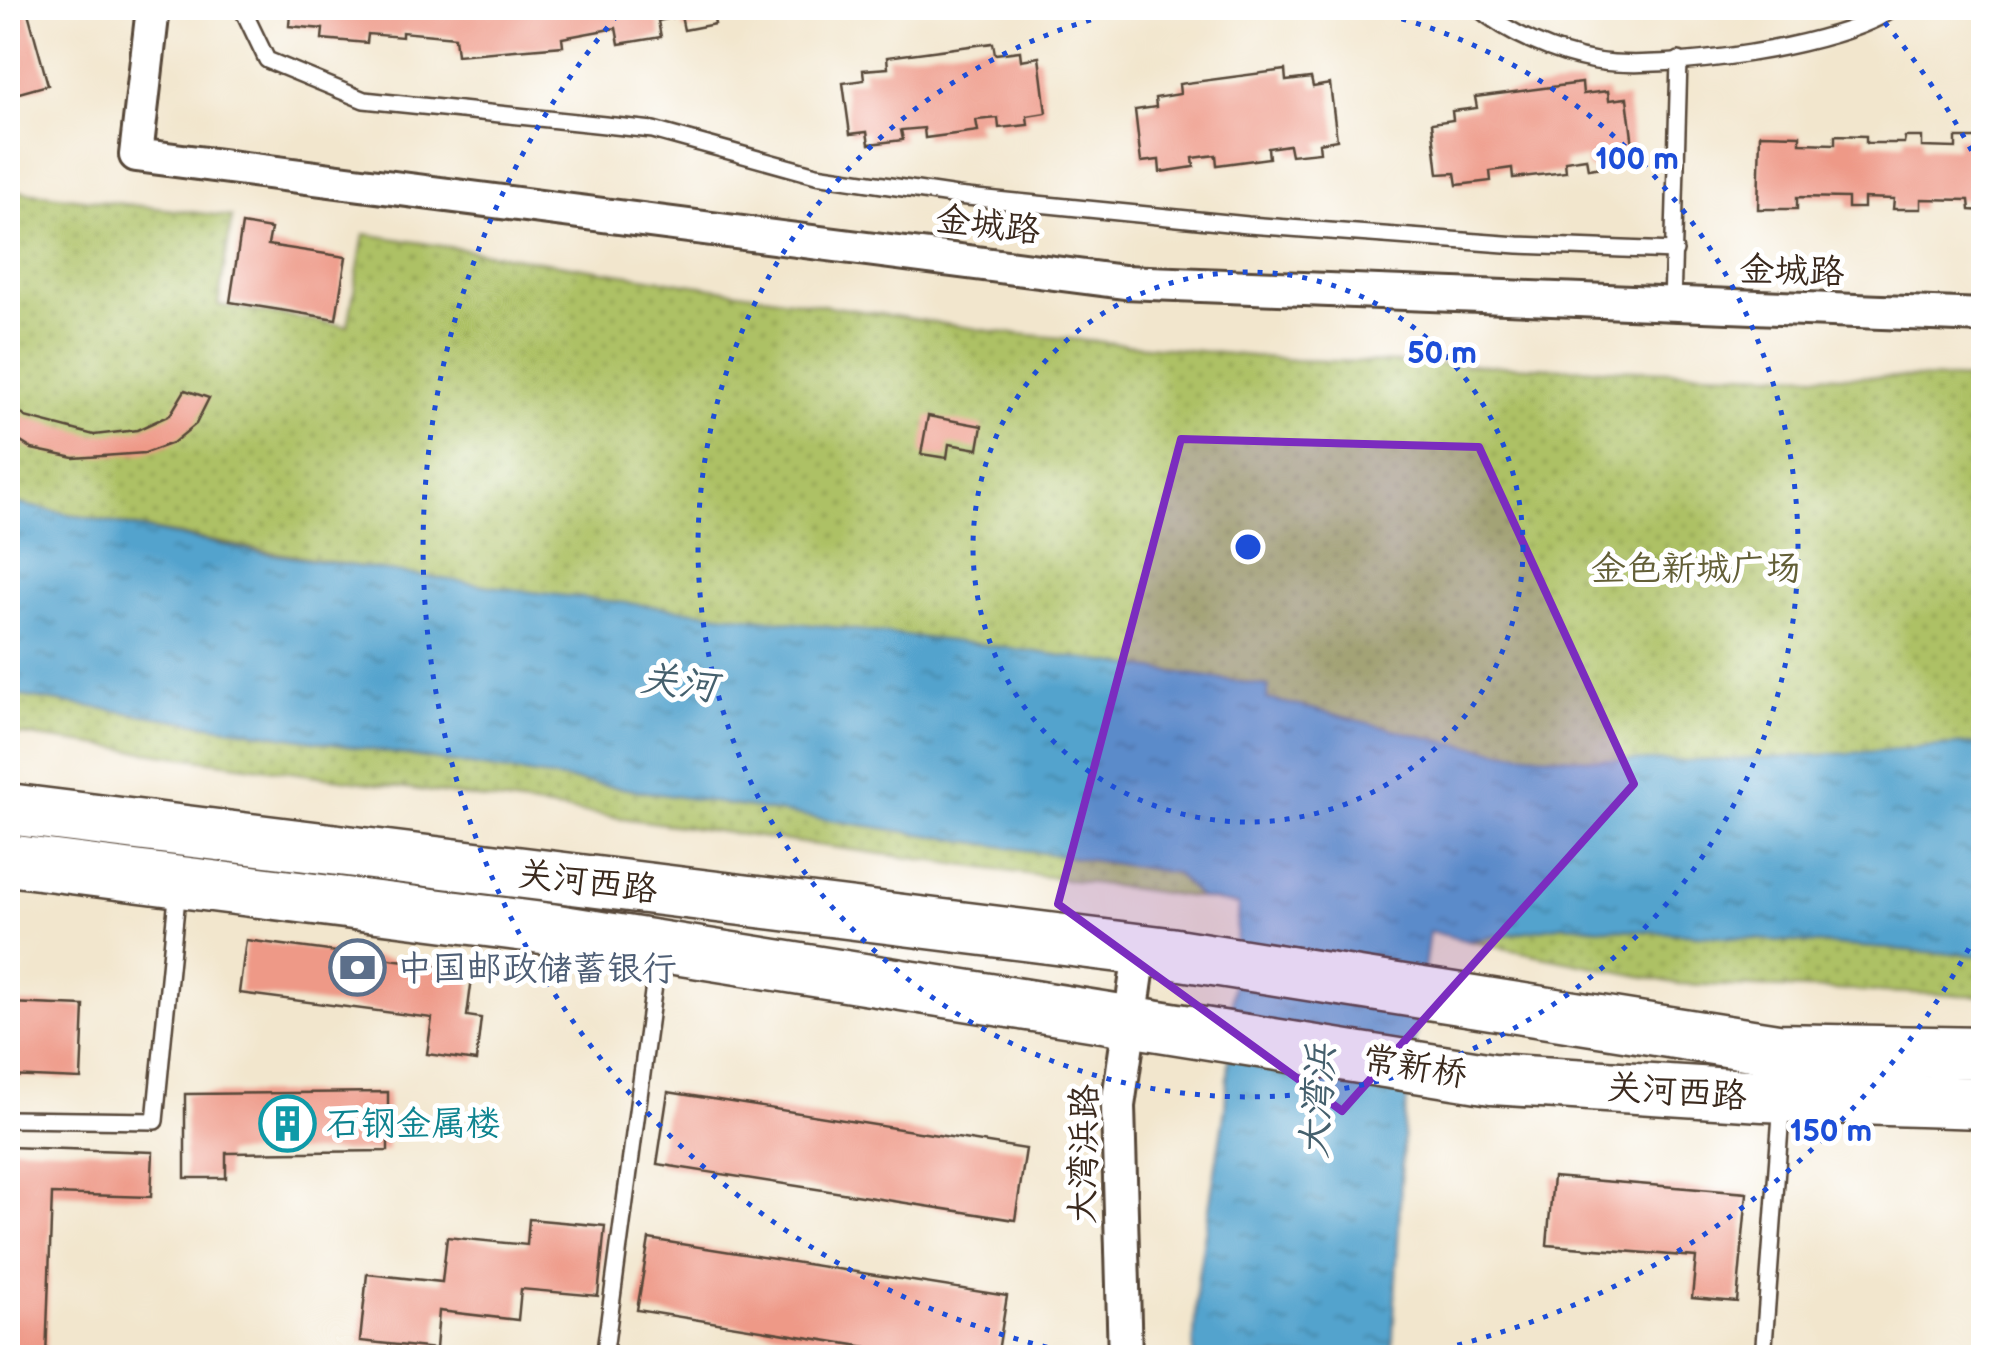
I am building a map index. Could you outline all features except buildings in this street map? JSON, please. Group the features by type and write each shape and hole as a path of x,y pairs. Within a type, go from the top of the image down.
{"main road":[{"name":"关河西路","path":"8,809 1154,952"},
{"name":"关河西路","path":"8,860 179,878 659,946 1147,1022"},
{"name":"常新桥","path":"1154,952 1498,1006"},
{"name":"关河西路","path":"1498,1006 1777,1049 1984,1053"},
{"name":"常新桥","path":"1147,1022 1492,1078"},
{"name":"关河西路","path":"1492,1078 1782,1097 1984,1103"}],"street":[{"name":"金城路","path":"154,8 136,155 1124,282 1984,316"},
{"name":"大湾浜路","path":"1125,1358 1118,1106 1147,1022 1154,952"}],"lane":[{"path":"242,8 267,60 364,100 654,130 816,175 957,196 1248,225 1518,245 1675,250"},
{"path":"1478,8 1502,28 1596,61 1679,60 1800,46 1894,8"},
{"path":"1672,306 1679,60"},
{"path":"8,1120 155,1121 179,878"},
{"path":"604,1358 659,946"},
{"path":"1763,1358 1782,1097"}],"highlighted area":[{"path":"1181,439 1479,447 1634,784 1342,1111 1058,904"}],"green space":[{"name":"金色新城广场","path":"8,190 232,217 218,305 348,326 364,234 997,332 1294,360 1983,380 1983,743 1732,760 1545,756 1455,743 1266,699 1268,686 465,583 8,502"},
{"path":"8,694 1175,873 1200,898 8,733"},
{"path":"1564,925 1983,956 1983,996 1679,984 1468,941"}],"water":[{"path":"8,502 258,552 532,592 1002,647 1269,686 1267,699 1455,743 1545,756 1732,760 1983,743 1983,956 1564,925 1468,941 1429,931 1404,1124 1392,1357 1193,1357 1197,1283 1225,1109 1238,905 1200,898 1175,873 8,694"}],"place":[{"name":"中国邮政储蓄银行","path":"358,968"},
{"name":"石钢金属楼","path":"287,1123"}],"water label":[{"name":"关河","path":"679,682"},
{"name":"大湾浜","path":"1317,1101"}]}
